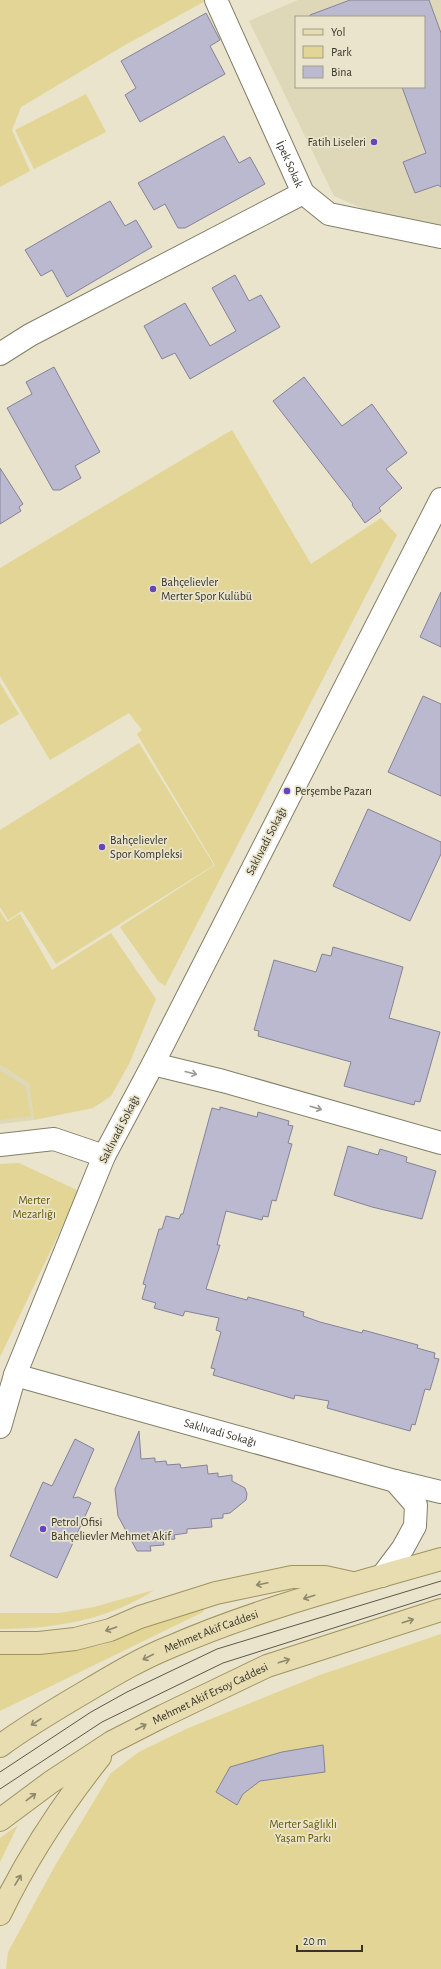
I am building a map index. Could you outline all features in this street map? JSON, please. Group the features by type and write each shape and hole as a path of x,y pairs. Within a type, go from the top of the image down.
{"main road":[{"name":"Mehmet Akif Caddesi","path":"0,1746 42,1718 109,1678 169,1647 230,1624 356,1583 441,1559"},
{"path":"0,1643 39,1643 75,1639 110,1630 140,1617 216,1593 292,1577 325,1577 356,1583"},
{"name":"Mehmet Akif Ersoy Caddesi","path":"0,1820 51,1782 112,1742 267,1666 441,1610"},
{"path":"0,1914 12,1888 48,1829 82,1779 112,1742"}],"street":[{"name":"İpek Sokak","path":"216,0 303,193 329,214 441,236"},
{"path":"0,354 30,335 303,193"},
{"name":"Saklıvadi Sokağı","path":"441,499 153,1064 104,1156 15,1375 395,1481 441,1492"},
{"path":"153,1064 223,1081 441,1143"},
{"path":"0,1145 54,1139 104,1156"},
{"path":"0,1427 15,1375"},
{"path":"382,1576 403,1548 414,1526 416,1505 395,1481"}],"shaded area":[{"name":"Fatih Liseleri","path":"298,0 441,0 441,227 369,211 334,196 249,21"},
{"path":"0,1065 29,1083 34,1120 0,1124"}],"green space":[{"path":"0,0 207,0 125,45 21,107 12,130 30,171 0,187"},
{"path":"86,94 106,132 34,169 15,130"},
{"name":"Bahçelievler Merter Spor Kulübü","path":"232,430 311,564 381,518 397,535 165,986 158,981 120,927 215,865 137,734 142,730 129,713 50,760 0,676 0,568"},
{"path":"0,683 19,714 0,725"},
{"name":"Bahçelievler Spor Kompleksi","path":"139,743 214,865 56,964 22,911 8,920 0,907 0,830"},
{"path":"0,911 7,922 20,914 52,970 111,933 156,999 129,1064 111,1096 93,1108 34,1120 29,1083 0,1065"},
{"path":"0,1071 25,1086 31,1116 0,1120"},
{"name":"Merter Mezarlığı","path":"19,1163 79,1191 0,1357 0,1164"},
{"path":"154,1590 118,1609 80,1621 60,1625 20,1629 0,1629 0,1613 59,1613 94,1607"},
{"path":"205,1607 203,1612 0,1711 0,1651 43,1654 103,1645 147,1627"},
{"name":"Merter Sağlıklı Yaşam Parkı","path":"441,1634 441,1969 6,1969 8,1952 56,1864 111,1773 139,1752 186,1729 320,1675"},
{"path":"18,1825 0,1862 0,1838"}],"building":[{"path":"350,0 429,0 441,33 441,187 438,185 415,193 403,162 426,153 402,88 425,88 425,16 310,15"},
{"path":"206,13 220,40 210,46 225,74 140,122 125,95 136,88 121,61"},
{"path":"224,136 239,163 250,157 265,184 185,228 178,228 165,204 154,210 138,183"},
{"path":"110,201 125,226 136,220 152,247 67,297 52,270 41,276 25,250"},
{"path":"235,275 249,301 261,295 280,327 190,379 175,353 162,359 144,326 185,303 210,346 236,331 212,288"},
{"path":"54,367 100,452 75,466 81,478 60,490 53,490 7,408 32,394 26,382"},
{"path":"304,377 342,426 372,404 407,453 386,469 402,488 379,508 381,511 365,523 352,505 353,504 273,401"},
{"path":"0,468 23,504 19,507 21,511 0,524"},
{"path":"441,592 441,647 420,637"},
{"path":"423,696 441,704 441,796 388,772"},
{"path":"368,809 441,842 441,854 410,921 333,886"},
{"path":"333,947 403,967 389,1018 440,1032 420,1102 415,1101 414,1105 344,1086 351,1062 258,1036 259,1031 254,1030 274,960 316,972 322,954 331,956"},
{"path":"220,1107 257,1117 258,1112 289,1121 288,1125 293,1126 288,1143 292,1144 276,1201 272,1200 268,1217 263,1216 262,1220 226,1211 217,1245 220,1245 206,1289 247,1300 248,1297 304,1312 303,1316 320,1322 362,1333 363,1330 418,1345 417,1348 435,1353 434,1358 439,1359 430,1390 425,1389 415,1425 412,1424 410,1431 327,1408 329,1401 295,1395 294,1399 213,1375 215,1369 211,1368 221,1332 216,1330 219,1318 185,1311 183,1316 154,1308 156,1303 142,1299 146,1285 143,1284 159,1229 162,1229 166,1216 179,1219 181,1214 183,1214 212,1108 220,1110"},
{"path":"348,1146 378,1155 380,1149 407,1157 406,1162 436,1171 422,1219 372,1207 334,1195"},
{"path":"139,1431 141,1459 155,1458 155,1462 166,1461 167,1465 180,1464 181,1468 207,1465 208,1474 218,1473 218,1477 232,1475 232,1481 245,1488 247,1494 246,1500 230,1513 223,1514 223,1518 211,1519 212,1527 187,1529 187,1533 174,1535 175,1539 163,1540 164,1545 150,1546 151,1551 137,1551 118,1516 115,1489"},
{"path":"75,1439 94,1449 73,1498 78,1497 91,1503 57,1578 10,1556 43,1482 52,1486"},
{"path":"323,1745 325,1772 260,1781 243,1794 237,1805 216,1792 230,1767 282,1752"}],"tram line":[{"path":"0,1772 91,1712 127,1692 217,1649 441,1581"},
{"path":"0,1789 102,1722 223,1663 441,1594"}],"place":[{"name":"Fatih Liseleri","path":"374,142"},
{"name":"Bahçelievler Merter Spor Kulübü","path":"153,589"},
{"name":"Perşembe Pazarı","path":"287,791"},
{"name":"Bahçelievler Spor Kompleksi","path":"102,847"},
{"name":"Petrol Ofisi Bahçelievler Mehmet Akif","path":"43,1529"}]}
